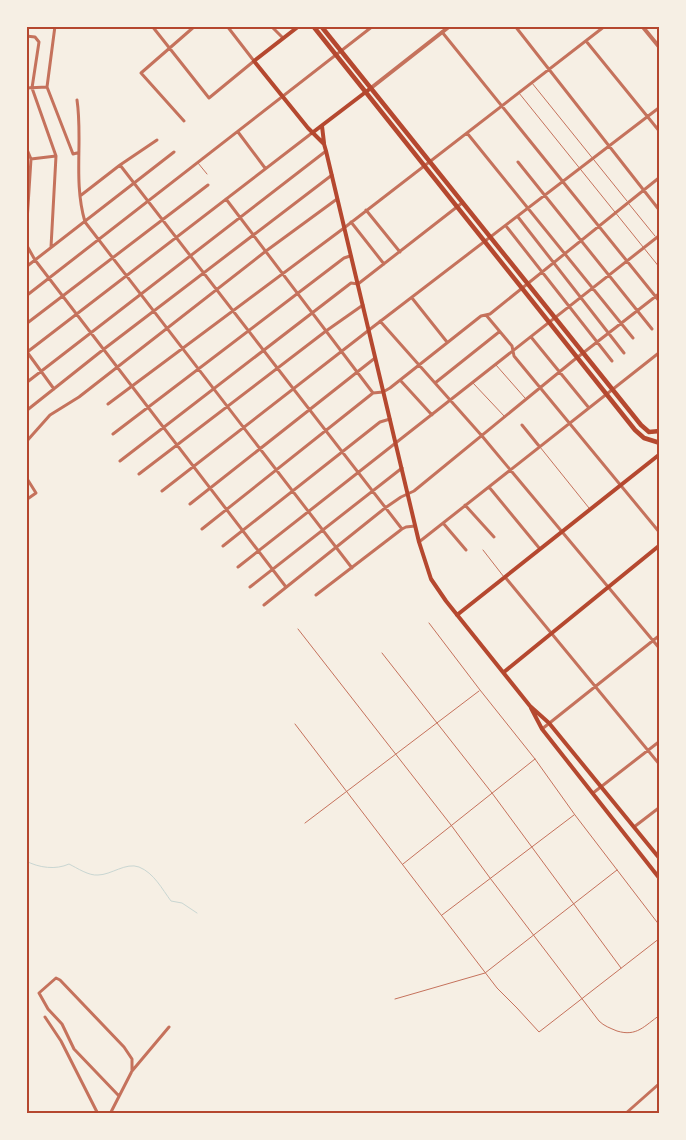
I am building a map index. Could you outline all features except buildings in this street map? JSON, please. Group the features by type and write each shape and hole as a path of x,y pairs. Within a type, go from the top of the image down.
{"main road":[{"path":"299,26 254,61 282,97 324,144"},
{"path":"313,26 640,434 648,440 660,443"},
{"path":"321,26 612,390 645,429 649,432 660,431"},
{"path":"312,132 371,88"},
{"path":"322,126 324,144 350,256 419,542 431,579 502,674 530,706 549,723 660,859"},
{"path":"457,615 660,454"},
{"path":"502,674 660,545"},
{"path":"530,706 542,729 660,879"}],"street":[{"path":"55,26 47,87 73,154 77,153"},
{"path":"152,26 210,98 254,61 227,26"},
{"path":"184,121 141,74 195,26"},
{"path":"271,26 283,38"},
{"path":"26,296 373,26"},
{"path":"371,88 450,26"},
{"path":"515,26 660,211"},
{"path":"108,404 282,272 344,228 605,26"},
{"path":"642,26 659,46"},
{"path":"442,32 598,228 660,302"},
{"path":"26,36 38,39 39,42 32,88 56,156 50,247"},
{"path":"586,41 660,132"},
{"path":"26,88 47,87"},
{"path":"77,100 79,144 77,153 80,196 85,222 352,568"},
{"path":"162,492 369,330 660,107"},
{"path":"238,132 265,168"},
{"path":"54,388 26,353 78,315 126,275 312,132"},
{"path":"467,132 633,338"},
{"path":"80,196 120,165 157,140"},
{"path":"26,147 31,159 26,237"},
{"path":"26,383 326,151"},
{"path":"26,267 174,152"},
{"path":"31,159 56,156"},
{"path":"518,162 652,329"},
{"path":"120,165 402,529"},
{"path":"26,411 253,234 332,175"},
{"path":"202,529 373,393 383,392 485,314 490,314 660,177"},
{"path":"26,324 208,185"},
{"path":"26,442 50,415 79,397 337,198"},
{"path":"226,199 373,393"},
{"path":"120,461 350,283 358,284 462,203"},
{"path":"366,210 400,252"},
{"path":"518,217 624,353"},
{"path":"351,222 384,264"},
{"path":"506,226 612,361"},
{"path":"238,567 658,236"},
{"path":"26,244 35,260 286,587"},
{"path":"113,434 248,330 344,258 350,256"},
{"path":"264,605 385,508 408,495 660,293"},
{"path":"412,298 447,342"},
{"path":"139,474 326,331 363,306"},
{"path":"485,314 512,346 514,356 660,533"},
{"path":"380,322 482,436 660,649"},
{"path":"435,383 499,331"},
{"path":"531,337 589,408"},
{"path":"419,542 660,352"},
{"path":"190,504 375,358"},
{"path":"400,380 432,415"},
{"path":"223,546 380,422 390,419"},
{"path":"522,425 539,446"},
{"path":"250,587 402,468"},
{"path":"26,477 36,492 36,494 26,500"},
{"path":"488,487 540,549"},
{"path":"465,505 494,537"},
{"path":"443,523 466,550"},
{"path":"316,595 406,526 416,526"},
{"path":"505,577 660,765"},
{"path":"542,729 660,635"},
{"path":"593,793 660,741"},
{"path":"634,827 660,807"},
{"path":"119,1096 74,1049 62,1024 48,1009 39,993 58,978 124,1047 132,1059 132,1071"},
{"path":"45,1017 61,1041 98,1114"},
{"path":"110,1114 132,1071 170,1027"},
{"path":"625,1114 660,1083"}],"lane":[{"path":"532,83 628,203 658,236 660,242"},
{"path":"519,93 660,268"},
{"path":"198,163 207,174"},
{"path":"496,365 526,400"},
{"path":"473,383 505,417"},
{"path":"539,446 590,510"},
{"path":"483,550 505,577"},
{"path":"429,623 535,759 575,815 660,926"},
{"path":"298,629 451,825 599,1021 605,1026 627,1033 638,1031 660,1015"},
{"path":"382,653 492,793 621,968"},
{"path":"304,823 480,690"},
{"path":"295,724 497,988 526,1016 537,1031 540,1032 660,938"},
{"path":"402,865 535,759"},
{"path":"441,915 575,815"},
{"path":"395,999 486,973 617,870"}],"waterway":[{"path":"26,861 47,867 59,867 69,864 94,875 129,866 139,867 153,877 171,901 182,903 197,913"}]}
